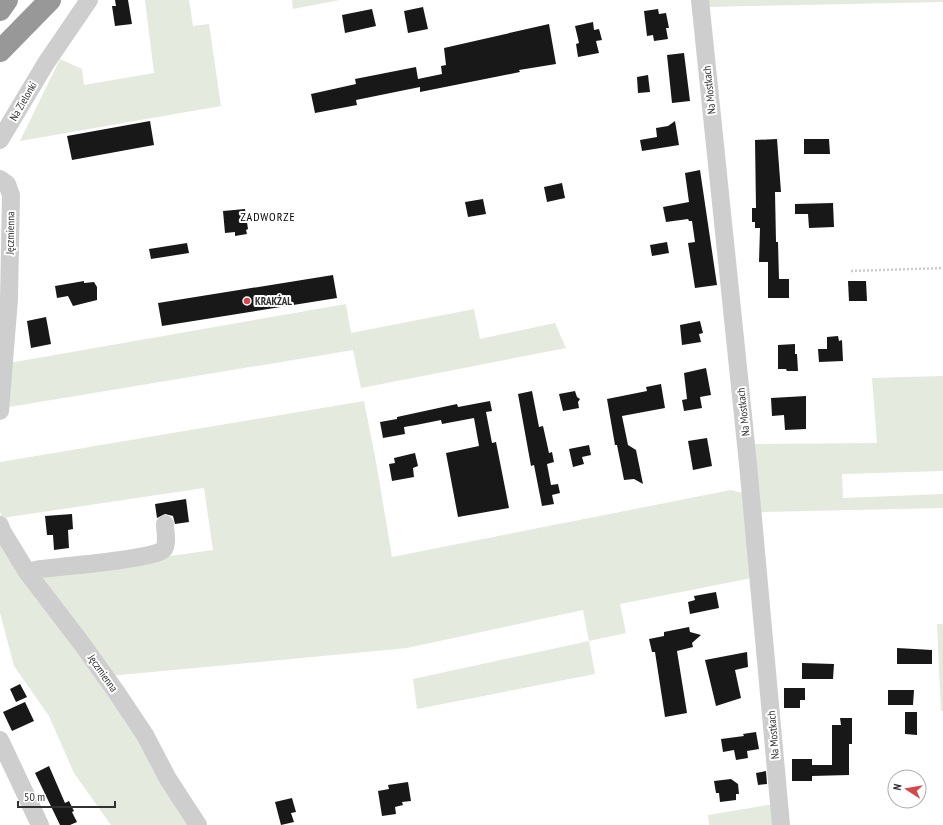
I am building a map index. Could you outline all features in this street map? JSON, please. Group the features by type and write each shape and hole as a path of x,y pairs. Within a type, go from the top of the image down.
{"highway":[{"path":"0,10 7,0"},
{"path":"0,51 50,0"}],"street":[{"name":"Na Zielonki","path":"0,140 46,62 90,0"},
{"name":"Na Mostkach","path":"700,0 748,464 781,825"},
{"name":"Jęczmienna","path":"0,179 7,184 11,195 9,299 0,410"},
{"path":"27,572 40,569 136,558 160,552 164,549 166,542 165,524"},
{"name":"Jęczmienna","path":"0,525 2,531 27,572 82,644 145,735 168,779 198,825"},
{"path":"0,740 40,825"}],"path":[{"path":"851,271 943,268"}],"shaded area":[{"path":"145,0 189,0 193,26 209,24 221,106 20,141 60,59 82,69 84,85 154,73"},
{"path":"292,0 340,0 293,9"},
{"path":"705,0 943,0 943,2 706,7"},
{"path":"346,304 351,333 474,309 480,339 555,323 566,348 361,388 353,350 3,408 9,363"},
{"path":"943,376 943,471 842,474 843,498 943,494 943,508 761,512 755,444 877,443 872,378"},
{"path":"364,401 392,557 731,490 743,493 757,577 620,604 626,633 589,641 583,610 407,648 109,676 33,575 213,550 204,488 2,518 0,511 0,462"},
{"path":"0,535 137,734 189,825 111,825 74,773 49,716 14,666 0,613"},
{"path":"937,624 943,624 943,711 941,711"},
{"path":"589,641 595,674 417,709 413,679"},
{"path":"774,804 777,825 709,825 708,815"}],"building":[{"path":"115,0 128,0 132,24 115,26 112,6 116,6"},
{"path":"423,7 428,29 408,33 404,11"},
{"path":"372,9 376,26 345,33 342,15"},
{"path":"658,9 659,14 666,13 669,28 666,28 668,39 654,41 653,35 647,36 644,11"},
{"path":"593,22 594,30 599,29 602,40 596,41 599,53 578,57 576,44 579,43 575,26"},
{"path":"549,24 556,64 519,70 520,72 420,92 420,87 356,100 357,105 315,113 311,94 356,84 355,79 416,67 418,79 442,74 441,66 446,65 444,48"},
{"path":"684,53 690,101 672,103 667,55"},
{"path":"648,75 650,92 638,93 637,77"},
{"path":"150,121 154,145 72,160 67,136"},
{"path":"675,121 679,145 642,151 640,140 657,137 656,128 668,126"},
{"path":"777,139 781,192 775,192 776,242 778,242 779,279 789,279 789,298 768,298 768,262 759,262 760,228 755,228 755,222 752,222 752,208 756,208 755,140"},
{"path":"804,139 829,139 830,154 804,154"},
{"path":"700,170 717,285 695,288 688,243 695,242 692,221 689,221 688,219 666,222 663,207 689,202 685,173"},
{"path":"562,183 565,198 547,202 544,187"},
{"path":"483,199 486,214 468,217 465,202"},
{"path":"833,203 834,227 809,228 808,214 795,214 795,204"},
{"path":"245,209 248,229 246,230 247,234 235,236 235,232 225,233 223,211"},
{"path":"667,242 669,253 652,256 650,245"},
{"path":"187,243 189,253 151,259 149,249"},
{"name":"KRAKŻAL","path":"333,275 337,298 162,326 158,303"},
{"path":"84,281 84,283 94,282 97,287 97,300 73,306 68,296 57,298 55,286"},
{"path":"848,281 866,281 867,301 849,301"},
{"path":"46,317 51,344 31,348 27,321"},
{"path":"700,321 703,333 699,334 701,342 682,345 680,325"},
{"path":"838,336 839,341 842,340 843,361 819,362 818,349 827,349 827,337"},
{"path":"795,344 798,371 778,369 778,345"},
{"path":"706,368 711,395 700,397 702,408 684,411 682,400 687,399 684,373"},
{"path":"661,384 665,408 622,416 628,445 636,450 643,484 634,479 624,480 617,445 615,445 607,399 647,391 646,387"},
{"path":"532,391 539,427 543,426 549,453 552,452 554,462 547,464 551,485 558,484 560,493 552,495 554,504 542,506 534,465 531,466 518,394"},
{"path":"575,391 577,397 580,399 578,402 579,408 563,411 559,394"},
{"path":"806,396 806,429 785,430 784,415 772,416 771,398"},
{"path":"490,401 492,411 486,412 492,443 496,442 509,508 458,517 446,453 479,446 474,418 442,424 441,420 404,427 405,434 383,438 380,422 457,404 458,407"},
{"path":"707,438 712,466 693,470 688,441"},
{"path":"589,445 591,455 582,457 584,464 573,467 569,449"},
{"path":"415,453 418,466 413,468 414,477 392,481 389,464 395,463 394,458"},
{"path":"186,499 189,522 175,524 173,516 165,514 157,518 155,504"},
{"path":"72,514 73,529 68,530 69,548 54,550 53,535 47,535 45,516"},
{"path":"716,592 719,608 690,614 688,602 695,600 694,596"},
{"path":"689,627 690,632 701,635 692,643 693,647 677,651 687,713 665,717 655,652 652,652 649,639 664,636 664,632"},
{"path":"897,648 932,650 932,664 897,664"},
{"path":"747,652 748,667 735,670 741,698 716,706 705,660"},
{"path":"802,663 834,664 833,679 802,679"},
{"path":"20,684 27,697 16,702 10,689"},
{"path":"784,688 805,688 805,700 800,700 800,708 784,708"},
{"path":"888,690 914,690 913,705 888,705"},
{"path":"25,702 34,721 12,731 3,712"},
{"path":"905,712 917,712 917,735 905,734"},
{"path":"840,718 852,718 852,744 849,744 849,775 812,776 812,781 792,781 792,759 812,759 812,765 832,765 832,725 841,725"},
{"path":"756,732 759,749 747,751 748,758 736,760 734,750 723,752 721,739 744,736 743,734"},
{"path":"49,766 65,803 69,801 74,811 72,812 77,822 70,825 60,825 35,773"},
{"path":"766,771 767,784 758,785 756,773"},
{"path":"731,779 738,784 739,794 736,794 736,800 720,802 719,793 716,793 714,781"},
{"path":"408,782 411,801 402,802 403,805 395,807 396,814 382,816 378,791 389,789 388,785"},
{"path":"292,798 296,812 291,813 294,822 281,825 275,802"}],"place":[{"name":"KRAKŻAL","path":"247,301"}],"district":[{"name":"ZADWORZE","path":"268,216"}]}
